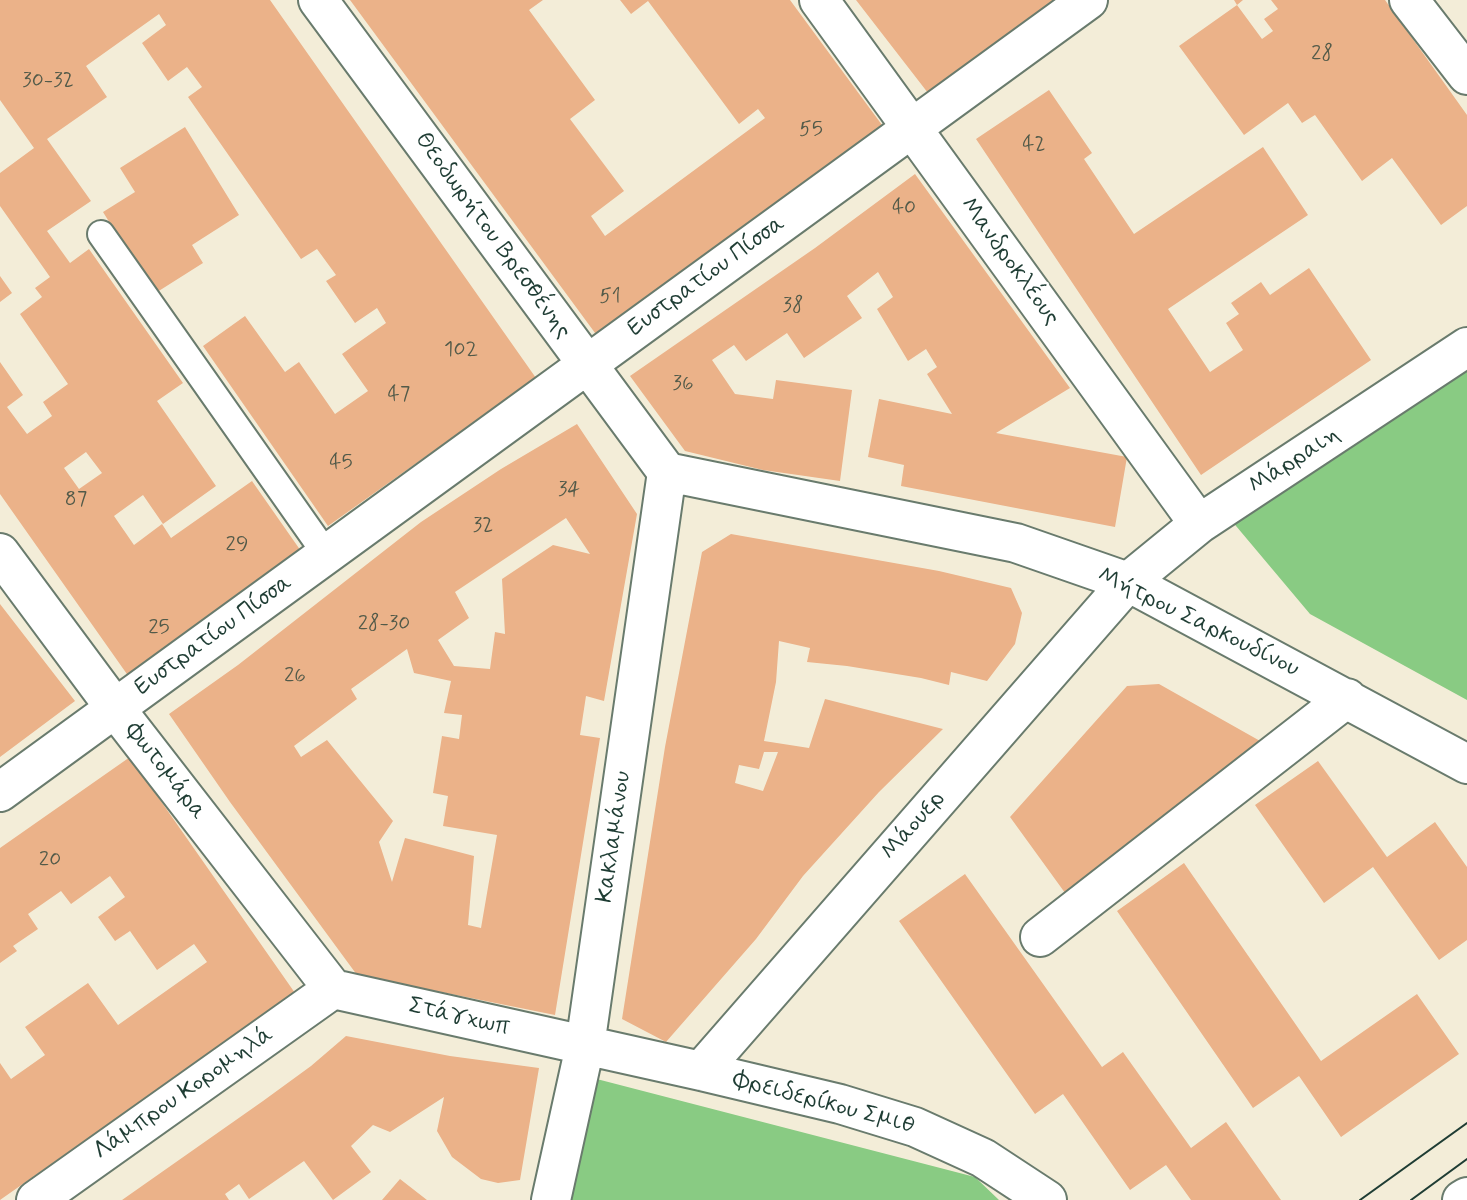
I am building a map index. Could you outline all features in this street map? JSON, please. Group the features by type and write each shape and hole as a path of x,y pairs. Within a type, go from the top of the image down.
{"street":[{"name":"Θεοδωρήτου Βρεσθένης","path":"318,0 667,472"},
{"name":"Μανδροκλέους","path":"819,0 1199,524"},
{"name":"Ευστρατίου Πίσσα","path":"0,792 1087,0"},
{"path":"1409,0 1467,75"},
{"name":"Μάρραιη","path":"1128,582 1199,524 1467,347"},
{"name":"Μήτρου Σαρκουδίνου","path":"667,472 1016,543 1128,582 1467,764"},
{"name":"Κακλαμάνου","path":"551,1200 585,1046 667,472"},
{"name":"Φωτομάρα","path":"0,553 115,708 333,989"},
{"name":"Μάουερ","path":"701,1071 1128,582"},
{"path":"1040,937 1347,698"},
{"name":"Στάγχωπ","path":"333,989 585,1046"},
{"name":"Λάμπρου Κορομηλά","path":"36,1200 333,989"},
{"name":"Φρειδερίκου Σμιθ","path":"585,1046 840,1104 915,1127 983,1158 1047,1200"},
{"path":"1462,1200 1467,1196"}],"lane":[{"path":"101,234 326,554"}],"green space":[{"path":"1467,362 1467,700 1310,614 1231,520"},
{"path":"589,1077 975,1177 999,1200 564,1200"}],"building":[{"path":"0,0 270,0 536,378 328,526 203,346 245,316 285,372 299,362 335,414 368,391 342,354 386,323 377,308 355,323 326,281 336,275 317,249 301,259 188,97 202,87 187,67 168,81 142,43 166,25 159,14 86,66 107,97 47,139 91,201 47,231 70,263 89,249 183,383 157,401 216,486 163,524 143,495 114,516 134,545 162,524 171,538 252,481 303,554 129,677 0,494 0,362 23,395 7,407 27,434 52,416 43,402 68,384 20,314 42,297 35,288 50,277 0,206 0,173 34,148 0,100","holes":["86,452 102,473 79,489 64,468"]},
{"path":"350,0 543,0 529,10 595,100 570,119 624,191 591,216 605,236 765,118 758,109 739,124 648,1 631,14 620,0 790,0 882,125 598,337"},
{"path":"856,0 1060,0 928,93"},
{"path":"1271,0 1385,0 1467,115 1467,206 1441,225 1392,158 1362,181 1315,115 1302,123 1288,103 1244,135 1179,46 1237,5 1262,39 1273,31 1264,19 1278,9"},
{"path":"1049,90 1092,153 1084,159 1134,234 1263,147 1308,215 1168,309 1210,372 1243,350 1226,323 1239,314 1231,303 1261,282 1270,295 1309,268 1371,360 1201,475 976,139"},
{"path":"185,127 239,215 192,245 203,263 154,294 103,212 135,192 120,168"},
{"path":"915,174 1070,388 996,433 1127,457 1115,527 901,486 904,465 868,457 879,399 952,414 927,374 937,367 926,349 908,361 877,309 893,297 878,272 847,296 862,318 804,358 787,333 746,361 734,345 712,360 735,394 773,399 776,380 852,390 840,481 763,470 685,451 630,376 815,248"},
{"path":"0,276 12,293 0,302"},
{"path":"577,424 637,514 604,701 586,696 580,735 600,738 555,1015 357,975 169,714 238,665 421,522 501,469","holes":["566,518 590,554 553,545 502,579 505,634 495,632 490,669 454,666 438,640 469,618 455,592","407,649 414,673 451,681 444,713 462,715 459,739 442,736 433,793 448,796 443,826 497,835 481,928 468,925 474,856 405,838 392,882 379,842 393,821 327,740 301,757 294,746 357,699 351,689"]},
{"path":"731,534 939,571 1011,588 1022,613 1015,644 987,681 951,672 949,685 847,666 807,662 810,648 779,641 776,682 764,741 809,748 825,699 943,729 879,792 803,876 756,939 666,1042 622,1019 665,747 702,552","holes":["764,752 778,752 763,791 735,783 739,765 759,769"]},
{"path":"0,604 75,701 0,757"},
{"path":"1159,684 1269,746 1068,897 1010,817 1127,686"},
{"path":"130,757 295,993 0,1200 0,1063 11,1079 45,1055 25,1027 88,983 118,1025 207,962 194,944 157,970 130,931 115,941 98,917 125,897 110,876 71,904 61,891 28,914 38,929 13,946 17,951 0,963 0,848"},
{"path":"1318,761 1387,857 1435,822 1467,867 1467,940 1439,960 1373,867 1324,903 1255,805"},
{"path":"1184,863 1321,1061 1417,994 1459,1054 1341,1137 1299,1076 1253,1108 1117,911"},
{"path":"965,874 1102,1067 1123,1052 1191,1148 1226,1122 1281,1200 1191,1200 1166,1165 1130,1190 1063,1094 1035,1114 899,921"},
{"path":"346,1036 450,1056 539,1068 520,1180 498,1183 481,1179 452,1157 437,1131 444,1097 390,1132 373,1125 351,1146 371,1172 333,1200 304,1161 249,1199 239,1184 225,1194 229,1200 122,1200 311,1066"},
{"path":"400,1179 427,1200 382,1200"}],"tram line":[{"path":"1360,1200 1467,1123"},
{"path":"1411,1200 1467,1159"}]}
